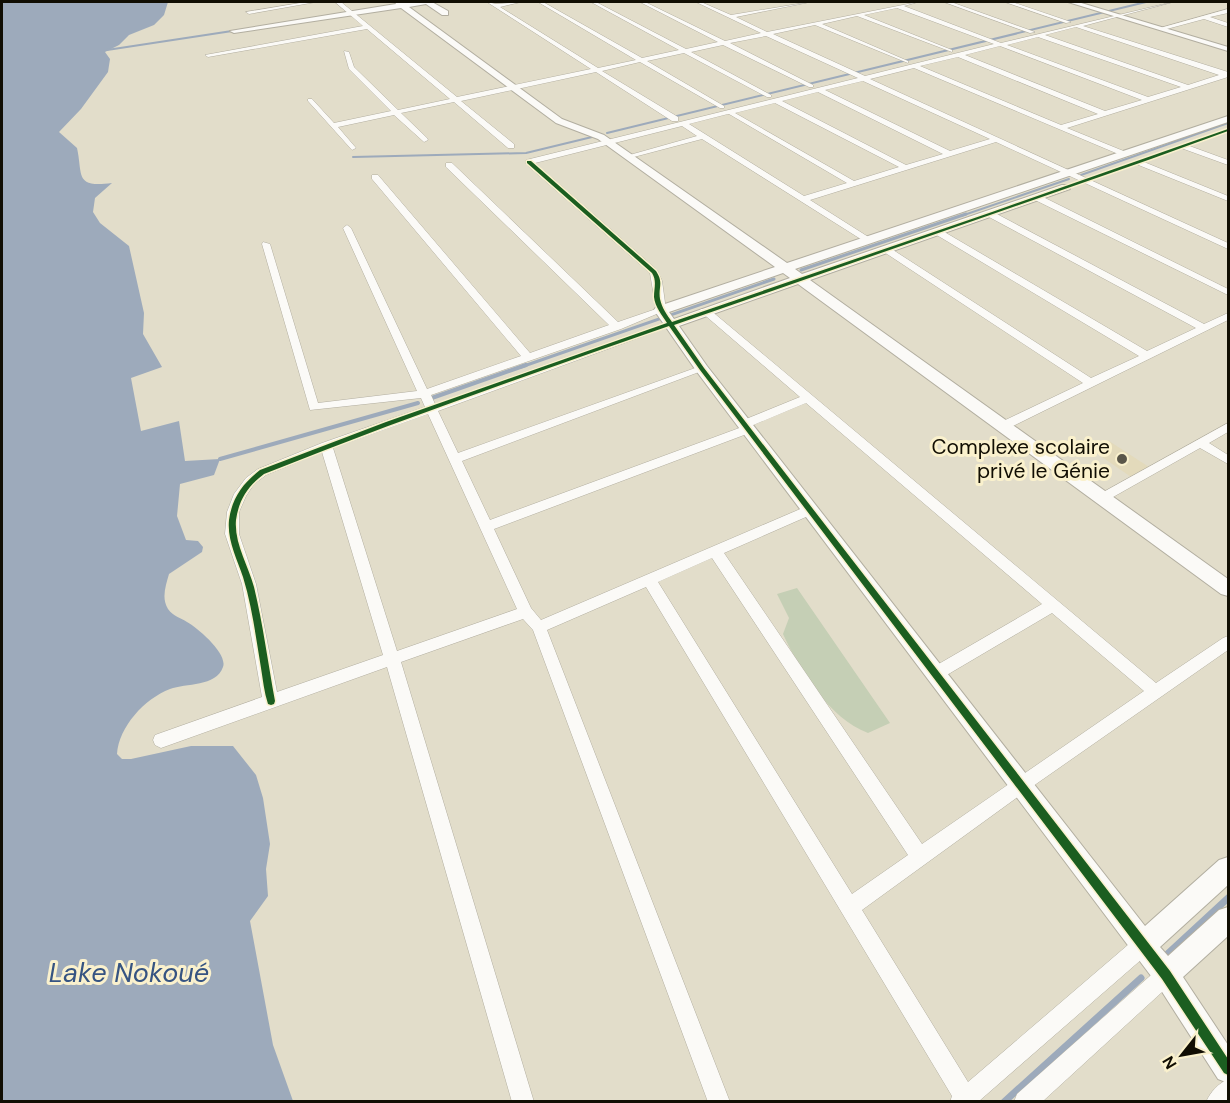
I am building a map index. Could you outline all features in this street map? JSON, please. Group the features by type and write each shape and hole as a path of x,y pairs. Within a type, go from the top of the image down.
{"street":[{"path":"249,12 314,2"},
{"path":"338,2 511,146"},
{"path":"234,31 401,3 427,2 445,14"},
{"path":"492,4 519,2"},
{"path":"540,2 722,107"},
{"path":"593,2 769,96"},
{"path":"642,2 811,86"},
{"path":"698,2 1228,246"},
{"path":"763,2 777,8"},
{"path":"730,17 808,2"},
{"path":"887,2 1149,100"},
{"path":"332,126 916,2"},
{"path":"947,2 1188,87"},
{"path":"1008,2 1068,22"},
{"path":"1072,2 1228,49"},
{"path":"1151,2 1068,22 1000,44 906,62 675,119 529,162 654,272 658,278 657,298 666,317 702,369 1166,975 1228,1069"},
{"path":"605,139 684,124 914,66 991,41 1077,25 1171,2"},
{"path":"401,3 559,121 605,139 630,156 795,273 1228,589"},
{"path":"492,4 675,119"},
{"path":"1163,28 1228,11"},
{"path":"857,14 951,54 1105,114"},
{"path":"1204,18 1228,25"},
{"path":"815,23 906,62"},
{"path":"1077,25 1228,75"},
{"path":"208,55 368,27"},
{"path":"346,51 351,68 424,140"},
{"path":"914,66 1123,154"},
{"path":"1060,128 1228,75"},
{"path":"819,90 950,154"},
{"path":"310,100 352,148"},
{"path":"777,100 906,168"},
{"path":"731,112 854,184"},
{"path":"272,701 249,584 232,534 233,512 240,494 250,481 262,472 528,357 616,327 705,311 867,240 1228,119"},
{"path":"684,124 867,240"},
{"path":"266,244 315,407 427,401 795,273 887,250 992,215 1085,179 1228,130"},
{"path":"630,156 704,136"},
{"path":"804,199 998,139"},
{"path":"1184,146 1228,163"},
{"path":"1139,162 1228,199"},
{"path":"449,165 616,327"},
{"path":"375,177 528,357"},
{"path":"1038,198 1228,292"},
{"path":"992,215 1204,328"},
{"path":"346,228 526,612 539,627 719,1101"},
{"path":"938,232 1147,356"},
{"path":"887,250 1091,383"},
{"path":"705,311 1156,692"},
{"path":"1004,426 1228,316"},
{"path":"455,459 702,369"},
{"path":"486,526 746,427 808,398"},
{"path":"1102,498 1228,427"},
{"path":"1201,443 1228,460"},
{"path":"326,446 392,659 523,1101"},
{"path":"539,627 810,510"},
{"path":"715,551 920,857"},
{"path":"649,579 850,907 963,1099 1228,869"},
{"path":"935,674 1053,605"},
{"path":"161,740 526,612"},
{"path":"850,907 1020,785 1228,642"},
{"path":"1025,1101 1228,919"},
{"path":"1217,1101 1228,1090"}],"shaded area":[{"name":"Complexe scolaire privé le Génie","path":"1109,441 1152,469 1134,479 1092,450"}],"green space":[{"path":"797,588 890,723 868,733 854,726 828,705 807,678 783,634 789,618 777,594"}],"water":[{"name":"Lake Nokoué","path":"2,2 168,2 164,15 154,25 129,35 119,45 105,52 110,59 108,72 81,109 59,132 77,148 81,172 86,181 100,184 112,183 95,198 93,212 100,223 129,246 144,313 143,334 162,367 131,378 141,431 179,421 185,461 220,459 214,475 180,484 177,516 186,540 198,541 203,547 202,552 169,574 164,596 170,611 198,630 217,649 221,655 223,667 214,678 170,689 142,707 122,734 117,754 122,759 131,759 191,746 233,746 256,775 263,798 270,844 266,869 268,896 250,921 273,1045 293,1101 2,1101"}],"waterway":[{"path":"607,133 1146,2"},
{"path":"107,50 232,31"},
{"path":"1081,175 1228,123"},
{"path":"353,157 526,153 592,137"},
{"path":"961,216 1069,179"},
{"path":"801,270 966,214"},
{"path":"521,367 774,279"},
{"path":"429,399 526,365"},
{"path":"220,459 418,403"},
{"path":"1163,958 1228,898"},
{"path":"1004,1102 1141,978"}],"cycle path":[{"path":"271,701 250,588 234,541 232,522 240,494 262,472 474,393 1228,130"},
{"path":"529,162 654,272 658,278 657,298 661,310 702,369 1166,975 1228,1069"}],"place":[{"name":"Complexe scolaire privé le Génie","path":"1122,459"}]}
